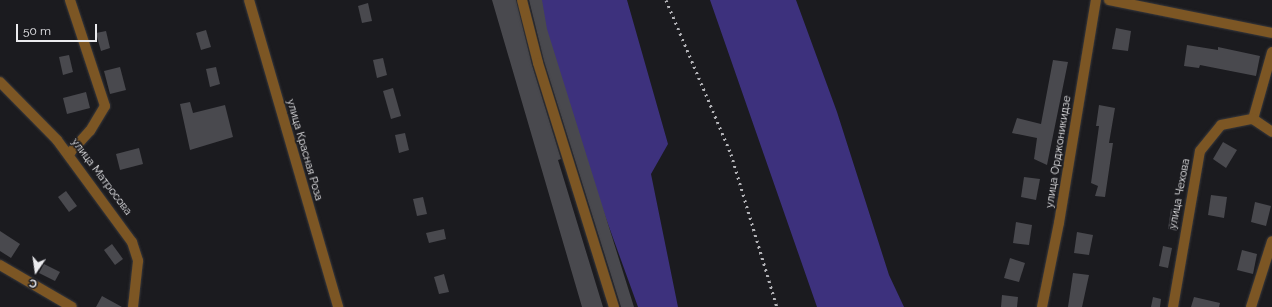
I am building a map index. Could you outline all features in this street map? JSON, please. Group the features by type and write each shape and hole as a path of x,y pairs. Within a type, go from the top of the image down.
{"street":[{"path":"69,154 90,131 105,106 70,0"},
{"name":"улица Красная Роза","path":"249,0 338,307"},
{"path":"522,0 538,63 614,307"},
{"name":"улица Орджоникидзе","path":"1042,307 1059,223 1096,0"},
{"path":"1109,0 1272,33"},
{"path":"1272,52 1253,119 1272,132"},
{"name":"улица Матросова","path":"0,82 69,154 132,242 138,261 133,307"},
{"name":"улица Чехова","path":"1173,307 1200,151 1221,125 1253,119"},
{"path":"1251,307 1272,241"},
{"path":"0,265 72,307"}],"shaded area":[{"path":"534,0 627,0 668,144 651,174 678,307 638,307 540,36"},
{"path":"710,0 796,0 837,112 889,275 904,307 817,307"}],"building":[{"path":"492,0 516,0 532,65 561,159 558,160 603,307 582,307"},
{"path":"529,0 542,0 547,29 634,307 621,307 544,61"},
{"path":"368,3 372,21 362,23 358,6"},
{"path":"1116,28 1131,31 1128,51 1112,49"},
{"path":"206,30 211,47 201,50 196,33"},
{"path":"106,31 110,48 101,51 96,33"},
{"path":"1187,45 1218,50 1218,47 1260,56 1256,76 1200,65 1199,68 1184,66"},
{"path":"69,55 73,72 63,75 59,57"},
{"path":"383,58 387,75 377,78 373,60"},
{"path":"1053,60 1068,62 1047,165 1034,159 1037,138 1012,133 1017,118 1041,124"},
{"path":"120,67 126,90 110,94 104,71"},
{"path":"216,67 220,84 210,87 206,69"},
{"path":"393,88 401,116 391,119 383,91"},
{"path":"86,92 90,108 67,114 63,98"},
{"path":"190,102 193,113 225,105 233,137 190,150 180,104"},
{"path":"1099,105 1115,108 1109,143 1113,143 1105,197 1095,196 1098,186 1091,183 1099,126 1096,126"},
{"path":"405,133 409,150 399,153 395,135"},
{"path":"1223,142 1237,150 1226,168 1213,159"},
{"path":"139,148 143,164 120,170 116,154"},
{"path":"1024,177 1040,179 1036,200 1021,197"},
{"path":"66,191 77,206 69,212 58,197"},
{"path":"1211,195 1227,197 1224,218 1208,215"},
{"path":"423,197 427,214 417,216 413,199"},
{"path":"1255,202 1271,206 1266,226 1251,222"},
{"path":"1171,209 1180,210 1177,231 1168,229"},
{"path":"1016,222 1032,225 1029,245 1013,243"},
{"path":"444,229 446,239 429,243 426,233"},
{"path":"0,231 20,244 11,258 0,251"},
{"path":"1077,232 1093,235 1089,255 1074,253"},
{"path":"112,244 123,259 115,265 104,250"},
{"path":"1163,246 1172,248 1168,268 1159,266"},
{"path":"1242,250 1257,254 1253,274 1237,270"},
{"path":"1010,258 1025,263 1019,282 1004,278"},
{"path":"44,264 60,272 55,281 39,273"},
{"path":"1073,273 1089,275 1082,307 1068,307"},
{"path":"444,274 449,292 439,294 434,277"},
{"path":"1002,295 1018,297 1017,307 1001,307"},
{"path":"102,296 122,307 96,307"},
{"path":"1153,297 1161,299 1160,307 1151,307"},
{"path":"1194,297 1220,303 1219,307 1191,307"}],"railway":[{"path":"666,0 731,154 777,307"}]}
